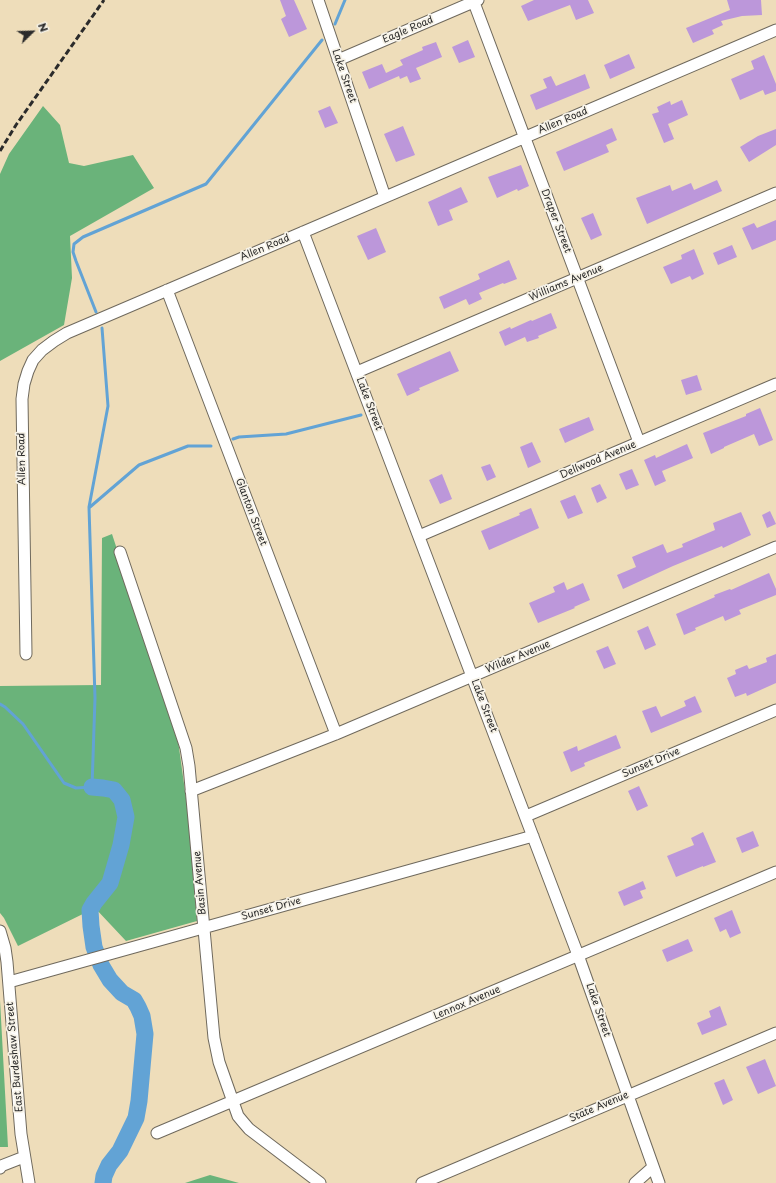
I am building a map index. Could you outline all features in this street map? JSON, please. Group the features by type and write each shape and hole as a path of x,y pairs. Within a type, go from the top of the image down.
{"street":[{"name":"Lake Street","path":"318,0 385,197"},
{"name":"Eagle Road","path":"338,60 475,1"},
{"name":"Draper Street","path":"475,1 639,442"},
{"name":"Allen Road","path":"26,654 22,399 28,371 42,350 67,334 167,290 776,30"},
{"name":"Williams Avenue","path":"357,372 776,193"},
{"name":"Lake Street","path":"303,232 526,816 578,955 659,1183"},
{"name":"Glanton Street","path":"167,290 336,734"},
{"name":"Dellwood Avenue","path":"419,536 776,384"},
{"name":"Wilder Avenue","path":"192,791 336,734 776,548"},
{"name":"Basin Avenue","path":"120,552 183,736 189,766 214,1038 219,1062 238,1116 249,1129 320,1183"},
{"name":"Sunset Drive","path":"526,816 776,710"},
{"name":"Sunset Drive","path":"9,982 533,836"},
{"name":"Lennox Avenue","path":"157,1133 776,872"},
{"name":"East Burdeshaw Street","path":"0,931 6,948 21,1134 29,1183"},
{"name":"State Avenue","path":"422,1183 776,1033"},
{"path":"0,1168 1,1166 24,1157"},
{"path":"635,1183 653,1167"}],"green space":[{"path":"43,106 60,125 69,163 84,166 133,155 154,188 70,236 72,278 64,325 0,361 0,174 9,154"},
{"path":"112,534 177,733 188,813 197,921 126,941 95,908 18,946 0,913 0,686 101,685 102,538"},
{"path":"0,1000 8,1147 0,1147"},
{"path":"210,1175 239,1183 185,1183"}],"building":[{"path":"280,0 294,0 307,29 289,37 281,19 286,16"},
{"path":"534,0 588,0 594,13 576,20 570,5 528,21 521,6"},
{"path":"727,0 761,0 762,15 742,16 721,21 723,25 712,30 714,34 693,43 686,28 730,10"},
{"path":"468,40 475,57 459,63 452,47"},
{"path":"436,42 442,57 416,68 421,79 410,83 407,76 400,79 399,76 369,89 362,72 382,64 386,73 403,65 400,60 423,50 422,47"},
{"path":"629,54 635,68 610,79 604,65"},
{"path":"764,55 776,84 776,91 765,95 763,90 740,100 731,79 754,69 751,61"},
{"path":"585,74 590,88 536,110 530,95 547,88 543,79 551,76 556,86"},
{"path":"682,100 688,115 668,124 674,139 664,143 652,114 659,112 657,107 670,101 671,105"},
{"path":"330,106 338,123 325,128 318,111"},
{"path":"403,126 415,155 396,162 384,134"},
{"path":"612,128 617,140 606,145 609,152 564,171 556,152"},
{"path":"776,129 776,145 749,162 740,147 758,136"},
{"path":"521,165 529,186 518,191 517,189 497,198 488,177"},
{"path":"717,180 722,191 647,224 636,198 670,185 672,191 691,183 694,190"},
{"path":"461,187 468,202 449,210 453,220 438,226 428,202"},
{"path":"593,213 602,235 591,240 581,218"},
{"path":"776,220 776,240 752,250 742,228 754,223 757,228"},
{"path":"376,228 386,252 368,260 357,236"},
{"path":"732,245 737,257 718,265 713,253"},
{"path":"694,249 704,274 692,280 690,276 671,284 663,267 682,259 681,255"},
{"path":"509,260 517,279 479,293 482,299 469,305 466,299 444,309 439,297 480,279 478,274"},
{"path":"551,313 557,328 538,336 539,338 527,342 525,337 505,346 499,332 510,327 511,329"},
{"path":"450,351 459,371 419,388 420,390 407,396 397,374"},
{"path":"697,375 702,390 686,395 681,380"},
{"path":"760,408 773,440 759,446 754,434 711,454 703,433 746,416 746,414"},
{"path":"589,417 594,430 565,443 559,429"},
{"path":"532,442 541,462 528,468 520,447"},
{"path":"687,444 693,458 662,471 666,481 655,486 644,460 655,455 656,458"},
{"path":"490,464 496,477 487,481 481,467"},
{"path":"632,469 639,485 626,490 619,474"},
{"path":"442,474 452,499 440,504 429,480"},
{"path":"600,484 607,498 597,503 591,488"},
{"path":"575,495 583,513 568,519 560,501"},
{"path":"531,508 539,528 489,550 481,531 520,515 519,513"},
{"path":"770,511 776,524 767,528 762,515"},
{"path":"741,512 751,535 723,548 722,546 673,566 623,589 617,575 636,567 632,557 663,544 667,553 683,547 682,544 715,530 713,523"},
{"path":"769,573 776,589 776,595 739,610 741,614 725,621 723,616 695,628 696,630 684,635 676,614 715,597 714,595 730,589 731,590"},
{"path":"564,582 567,590 583,583 590,600 574,607 575,608 538,623 529,603 555,592 553,587"},
{"path":"648,626 656,645 645,650 637,631"},
{"path":"608,646 616,664 604,669 596,651"},
{"path":"776,654 776,683 747,696 746,693 735,697 727,678 736,674 735,670 747,665 749,669 767,662 766,658"},
{"path":"695,696 702,712 651,733 642,711 656,706 661,717 686,706 684,701"},
{"path":"616,735 621,748 584,763 585,766 571,772 563,752 577,746 578,751"},
{"path":"639,786 648,806 637,811 628,791"},
{"path":"753,831 759,846 742,853 736,838"},
{"path":"703,832 716,862 676,877 667,856 694,845 691,838"},
{"path":"643,881 646,889 640,891 643,898 624,906 618,892"},
{"path":"732,910 741,933 730,938 726,929 720,932 714,918"},
{"path":"688,939 693,951 667,962 662,950"},
{"path":"720,1006 727,1025 702,1035 697,1023 711,1017 709,1011"},
{"path":"765,1059 776,1086 758,1094 746,1067"},
{"path":"724,1079 733,1100 723,1105 714,1083"}],"waterway":[{"path":"335,24 345,0"},
{"path":"96,312 73,252 74,244 83,237 206,184 322,40"},
{"path":"0,704 23,724 64,783 76,788 92,787 95,698 89,507 108,406 102,328"},
{"path":"233,439 239,437 286,434 361,415"},
{"path":"90,507 139,465 188,446 211,446"},
{"path":"92,787 114,790 122,800 126,817 121,845 110,883 90,910 94,947 101,965 110,980 122,993 134,1000 142,1016 145,1034 136,1118 120,1151 109,1165 104,1176 103,1183"}],"railway":[{"path":"0,151 16,125 104,0"}]}
